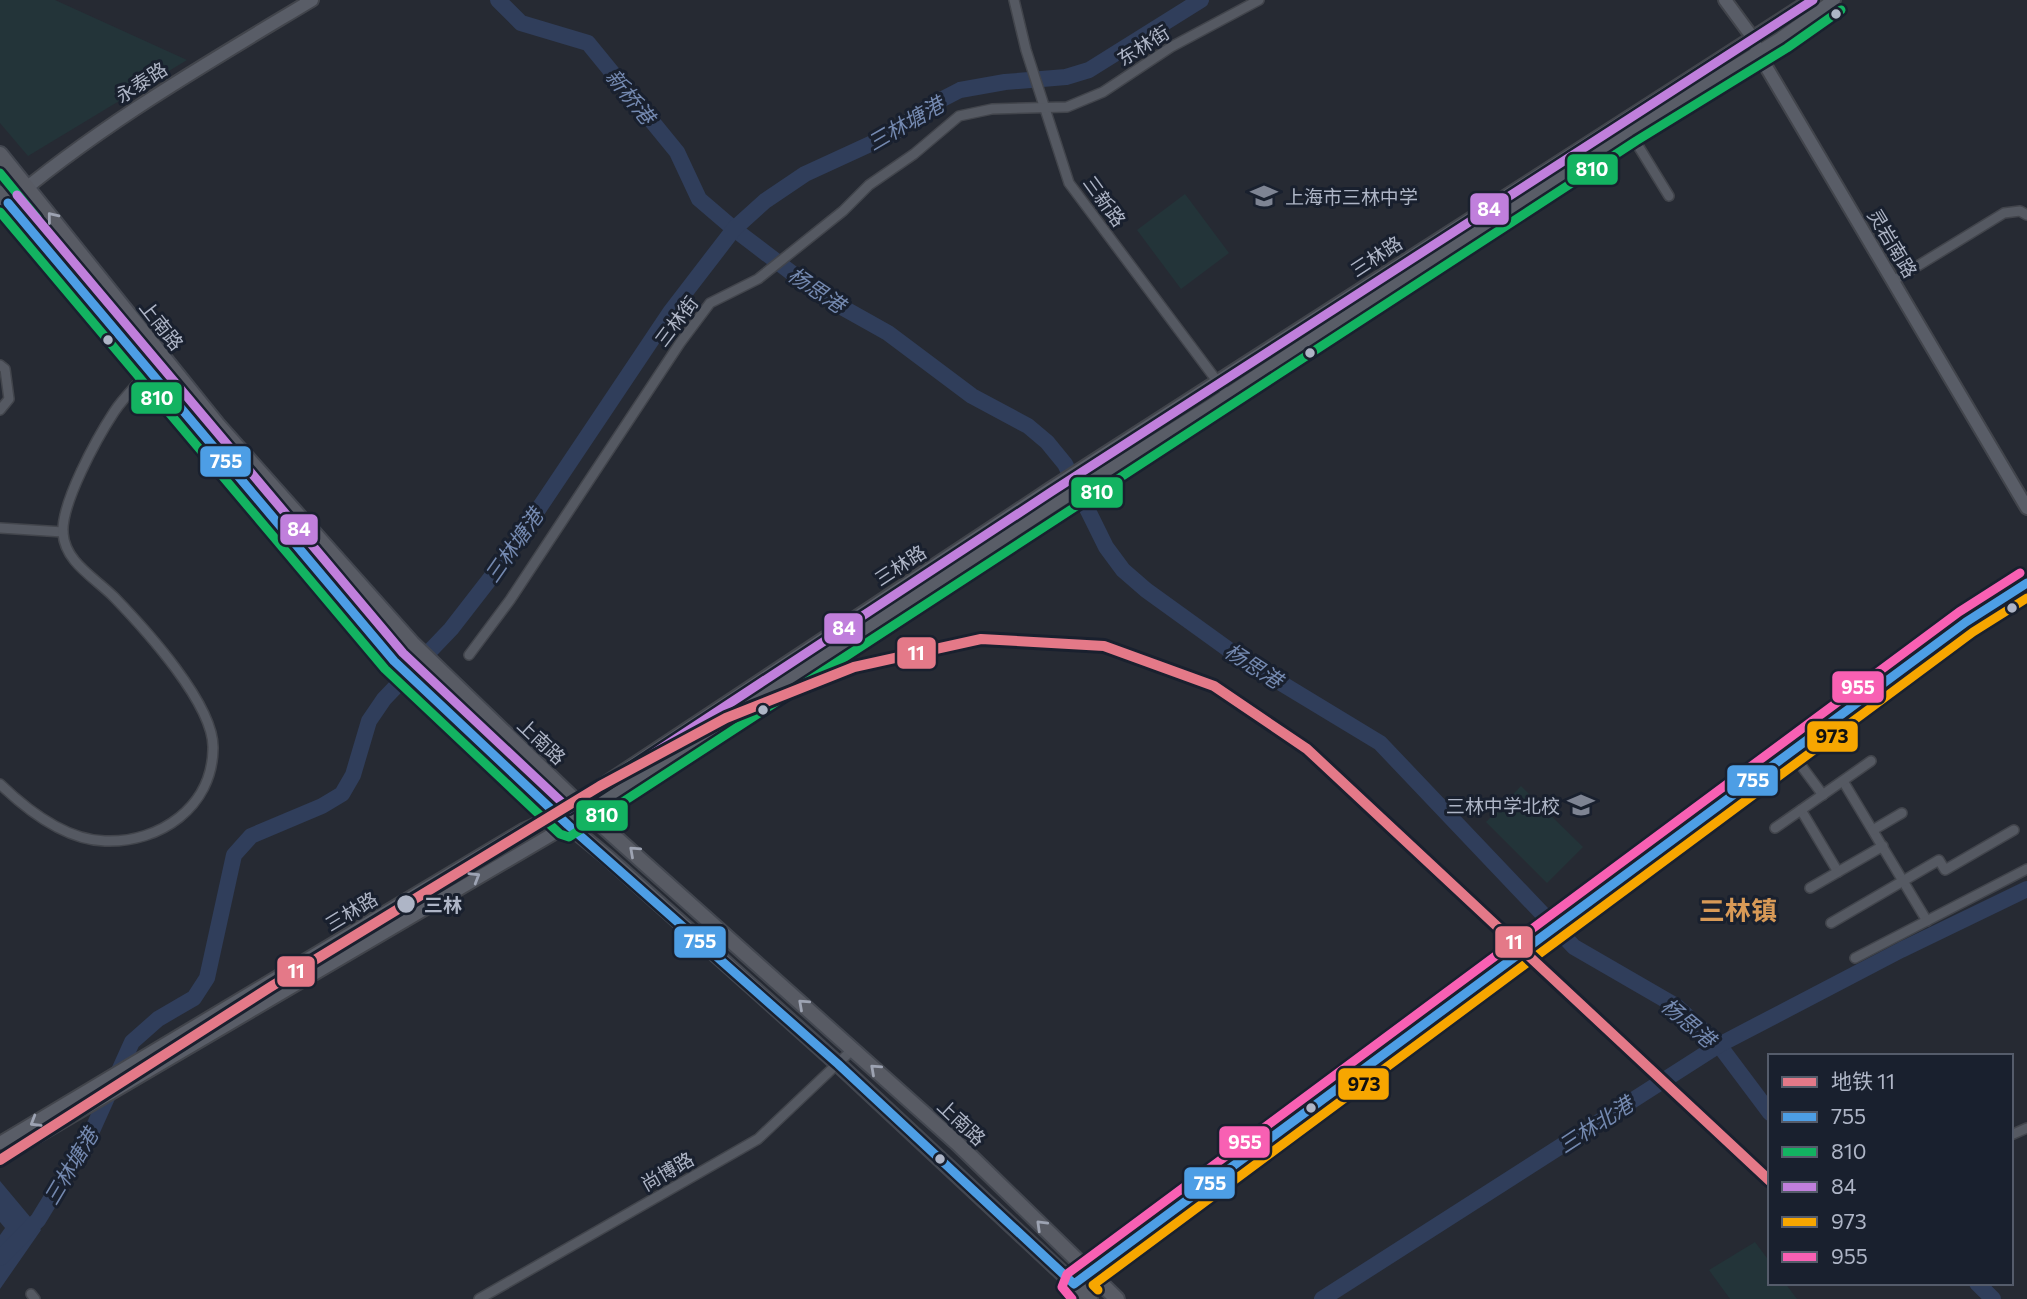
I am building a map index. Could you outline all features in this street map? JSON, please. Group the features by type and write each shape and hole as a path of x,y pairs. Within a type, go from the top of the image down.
{"main road":[{"name":"永泰路","path":"3,201 177,80 312,0"},
{"name":"灵岩南路","path":"1725,0 1753,38 1758,53 2027,508"},
{"name":"三林路","path":"0,1158 563,820 1093,480 1338,303 1811,0"},
{"name":"三林路","path":"583,807 1050,489 1222,389 1629,131 1758,53 1834,0"},
{"name":"上南路","path":"0,154 217,424 412,643 583,807 957,1143 1117,1299"},
{"name":"上南路","path":"3,201 394,661 563,820 838,1064 1090,1299"},
{"name":"三林路","path":"0,1143 523,830 563,820"}],"street":[{"name":"三新路","path":"1014,0 1042,105 1069,183 1222,389"},
{"name":"东林街","path":"1042,105 1067,107 1103,92 1171,47 1259,0"},
{"name":"三林街","path":"469,654 510,600 697,318 710,303 758,279 843,211 869,185 914,155 959,116 992,108 1042,105"},
{"path":"1629,131 1669,196"},
{"path":"1893,281 2004,213 2020,211 2027,215"},
{"path":"0,365 5,369 9,399 0,410"},
{"path":"0,784 29,811 70,831 104,841 144,836 170,826 192,808 210,774 214,747 204,711 192,689 115,597 67,554 63,532 65,505 114,411 148,372"},
{"path":"0,528 63,532"},
{"path":"1074,1284 1966,622 2027,583"},
{"path":"1791,752 1823,795"},
{"path":"1775,828 1871,761"},
{"path":"1843,780 1927,921"},
{"path":"1801,810 1838,872"},
{"path":"1873,830 1902,813"},
{"path":"1831,923 1939,860 1945,870 2014,830"},
{"path":"1810,888 1883,846"},
{"path":"1856,958 2027,869"},
{"name":"尚博路","path":"479,1299 758,1139 853,1049"}],"shaded area":[{"path":"0,0 55,0 187,60 28,156 0,123"},
{"path":"1185,194 1229,253 1181,289 1137,230"},
{"path":"1521,786 1583,847 1547,883 1486,822"},
{"path":"1755,1242 1768,1259 1768,1285 1786,1285 1797,1299 1730,1299 1709,1270"}],"water":[{"path":"0,1181 41,1230 0,1289 0,1235 5,1228 0,1222"}],"waterway":[{"name":"杨思港","path":"498,0 521,23 588,43 677,152 699,199 734,229 822,296 888,333 972,396 1028,426 1047,442 1065,464 1106,547 1123,570 1146,590 1243,660 1380,743 1574,947 1676,1006 1719,1045 1768,1110"},
{"name":"三林塘港","path":"0,1258 38,1220 91,1133 132,1042 158,1019 194,998 207,978 234,855 251,836 322,806 342,794 353,775 369,721 384,699 451,629 503,562 671,311 734,229 765,201 805,174 892,134 929,106 960,90 1005,82 1066,77 1089,70 1201,0"},
{"name":"三林北港","path":"1322,1299 1719,1045 1901,950 2027,889"},
{"name":"杨思港","path":"1979,1285 1993,1299"}],"metro line":[{"name":"11","path":"0,1160 272,986 600,786 726,718 854,667 981,639 1104,646 1214,686 1307,749 1768,1179"}],"transit line":[{"name":"84","path":"17,195 403,653 569,809 1051,492 1813,0"},
{"name":"810","path":"0,212 385,669 560,834 569,837 1636,141 1787,48 1841,10"},
{"name":"810","path":"0,173 37,218"},
{"name":"755","path":"8,203 394,661 568,825 838,1064 1074,1284 1966,622 2027,583"},
{"name":"955","path":"1072,1299 1062,1287 1067,1274 1959,612 2020,573"},
{"name":"973","path":"1098,1290 1093,1285 1973,632 2027,598"}],"place":[{"name":"上海市三林中学","path":"1264,196"},
{"name":"三林中学北校","path":"1581,805"},
{"name":"三林","path":"406,904"}],"district":[{"name":"三林镇","path":"1738,909"}],"water label":[{"name":"新桥港","path":"631,96"}]}
